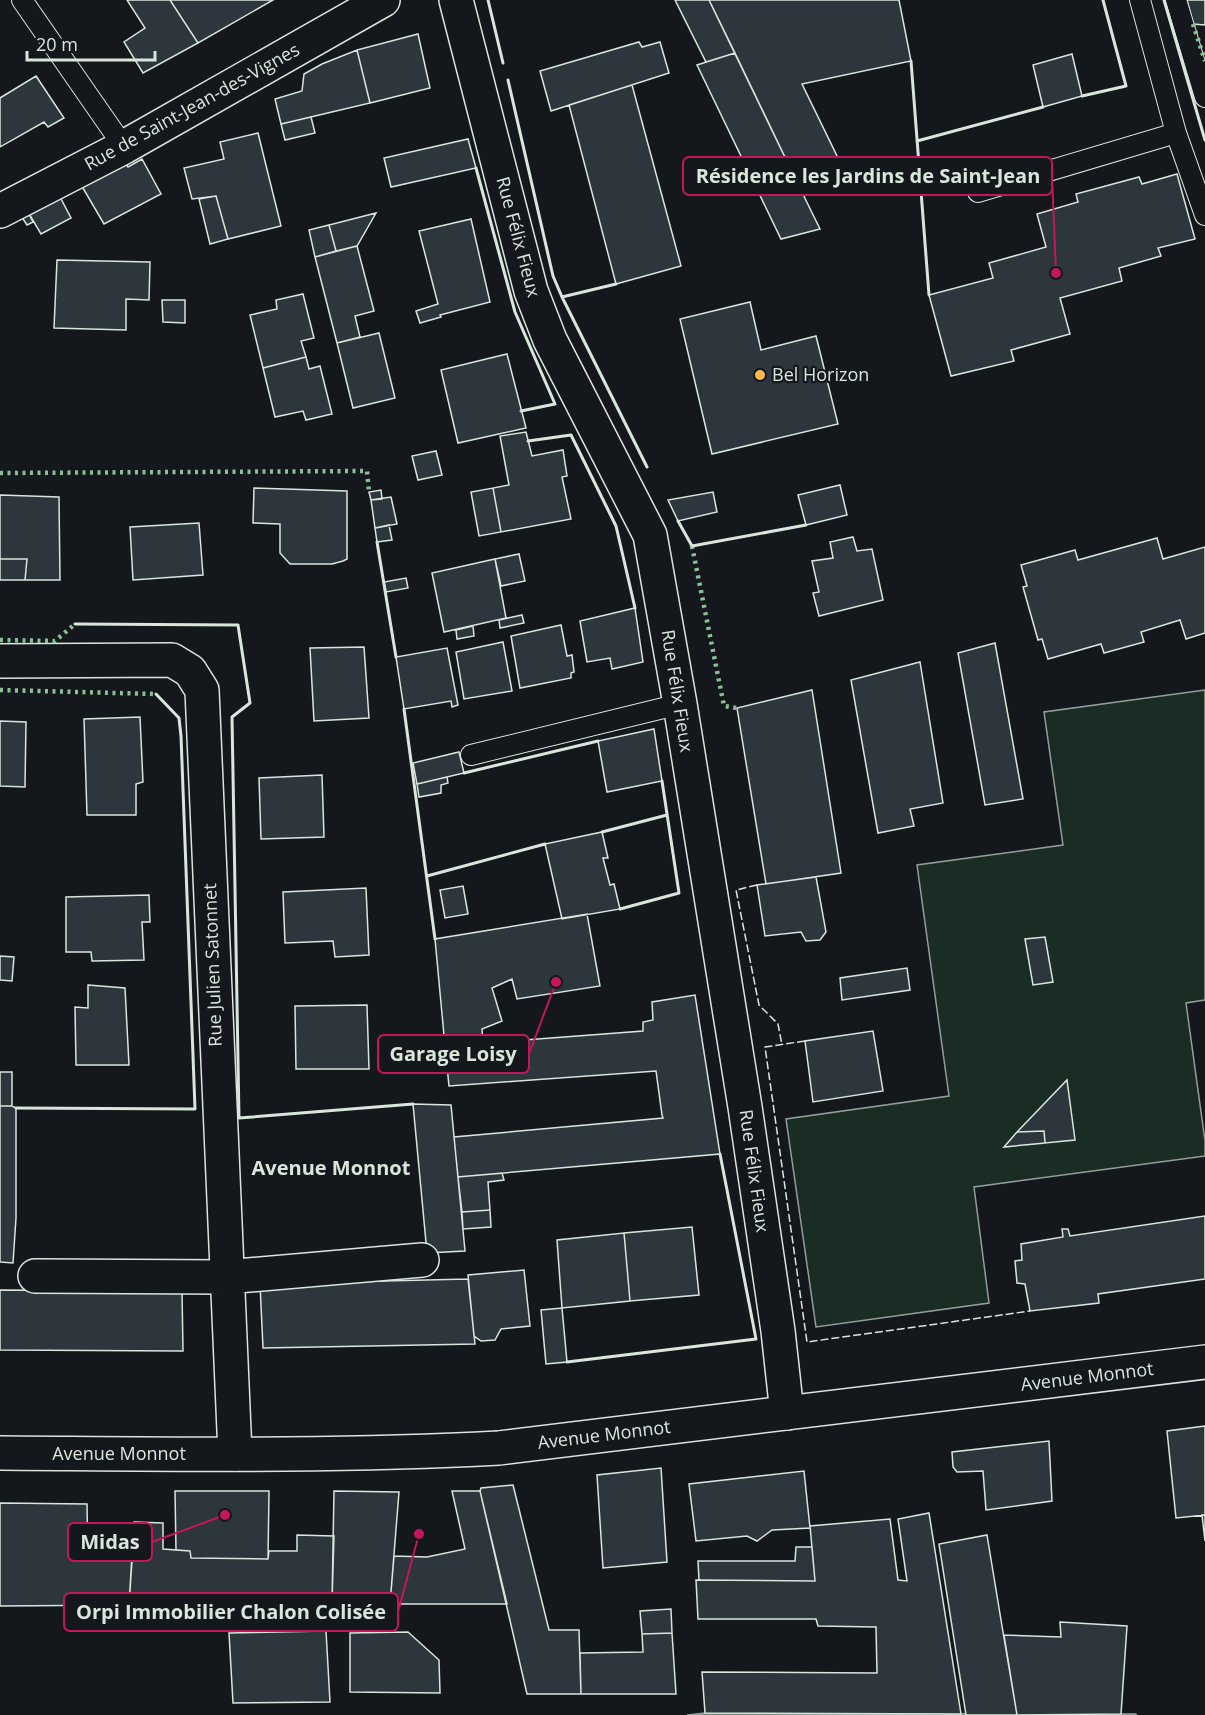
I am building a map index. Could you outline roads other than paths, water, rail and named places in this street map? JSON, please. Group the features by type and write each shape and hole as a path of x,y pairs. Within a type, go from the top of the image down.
{"street":[{"name":"Rue de Saint-Jean-des-Vignes","path":"0,211 124,147 383,0"},
{"name":"Rue Félix Fieux","path":"456,0 531,291 550,340 650,535 680,704 747,1119 778,1331 787,1413"},
{"name":"Rue Julien Satonnet","path":"0,661 171,660 190,671 202,690 235,1454"},
{"path":"35,1276 226,1277 422,1260"},
{"name":"Avenue Monnot","path":"0,1453 235,1454 434,1452 499,1448 1205,1362"}],"lane":[{"path":"22,0 124,147"},
{"path":"1140,0 1176,133 1205,215"},
{"path":"1176,0 1205,97"},
{"path":"978,192 1176,133"},
{"path":"471,755 680,704"}],"place":[{"name":"Résidence les Jardins de Saint-Jean","path":"1056,273"},
{"name":"Bel Horizon","path":"760,375"},
{"name":"Garage Loisy","path":"556,982"},
{"name":"Midas","path":"225,1515"},
{"name":"Orpi Immobilier Chalon Colisée","path":"419,1534"}],"district":[{"name":"Avenue Monnot","path":"331,1168"}]}
